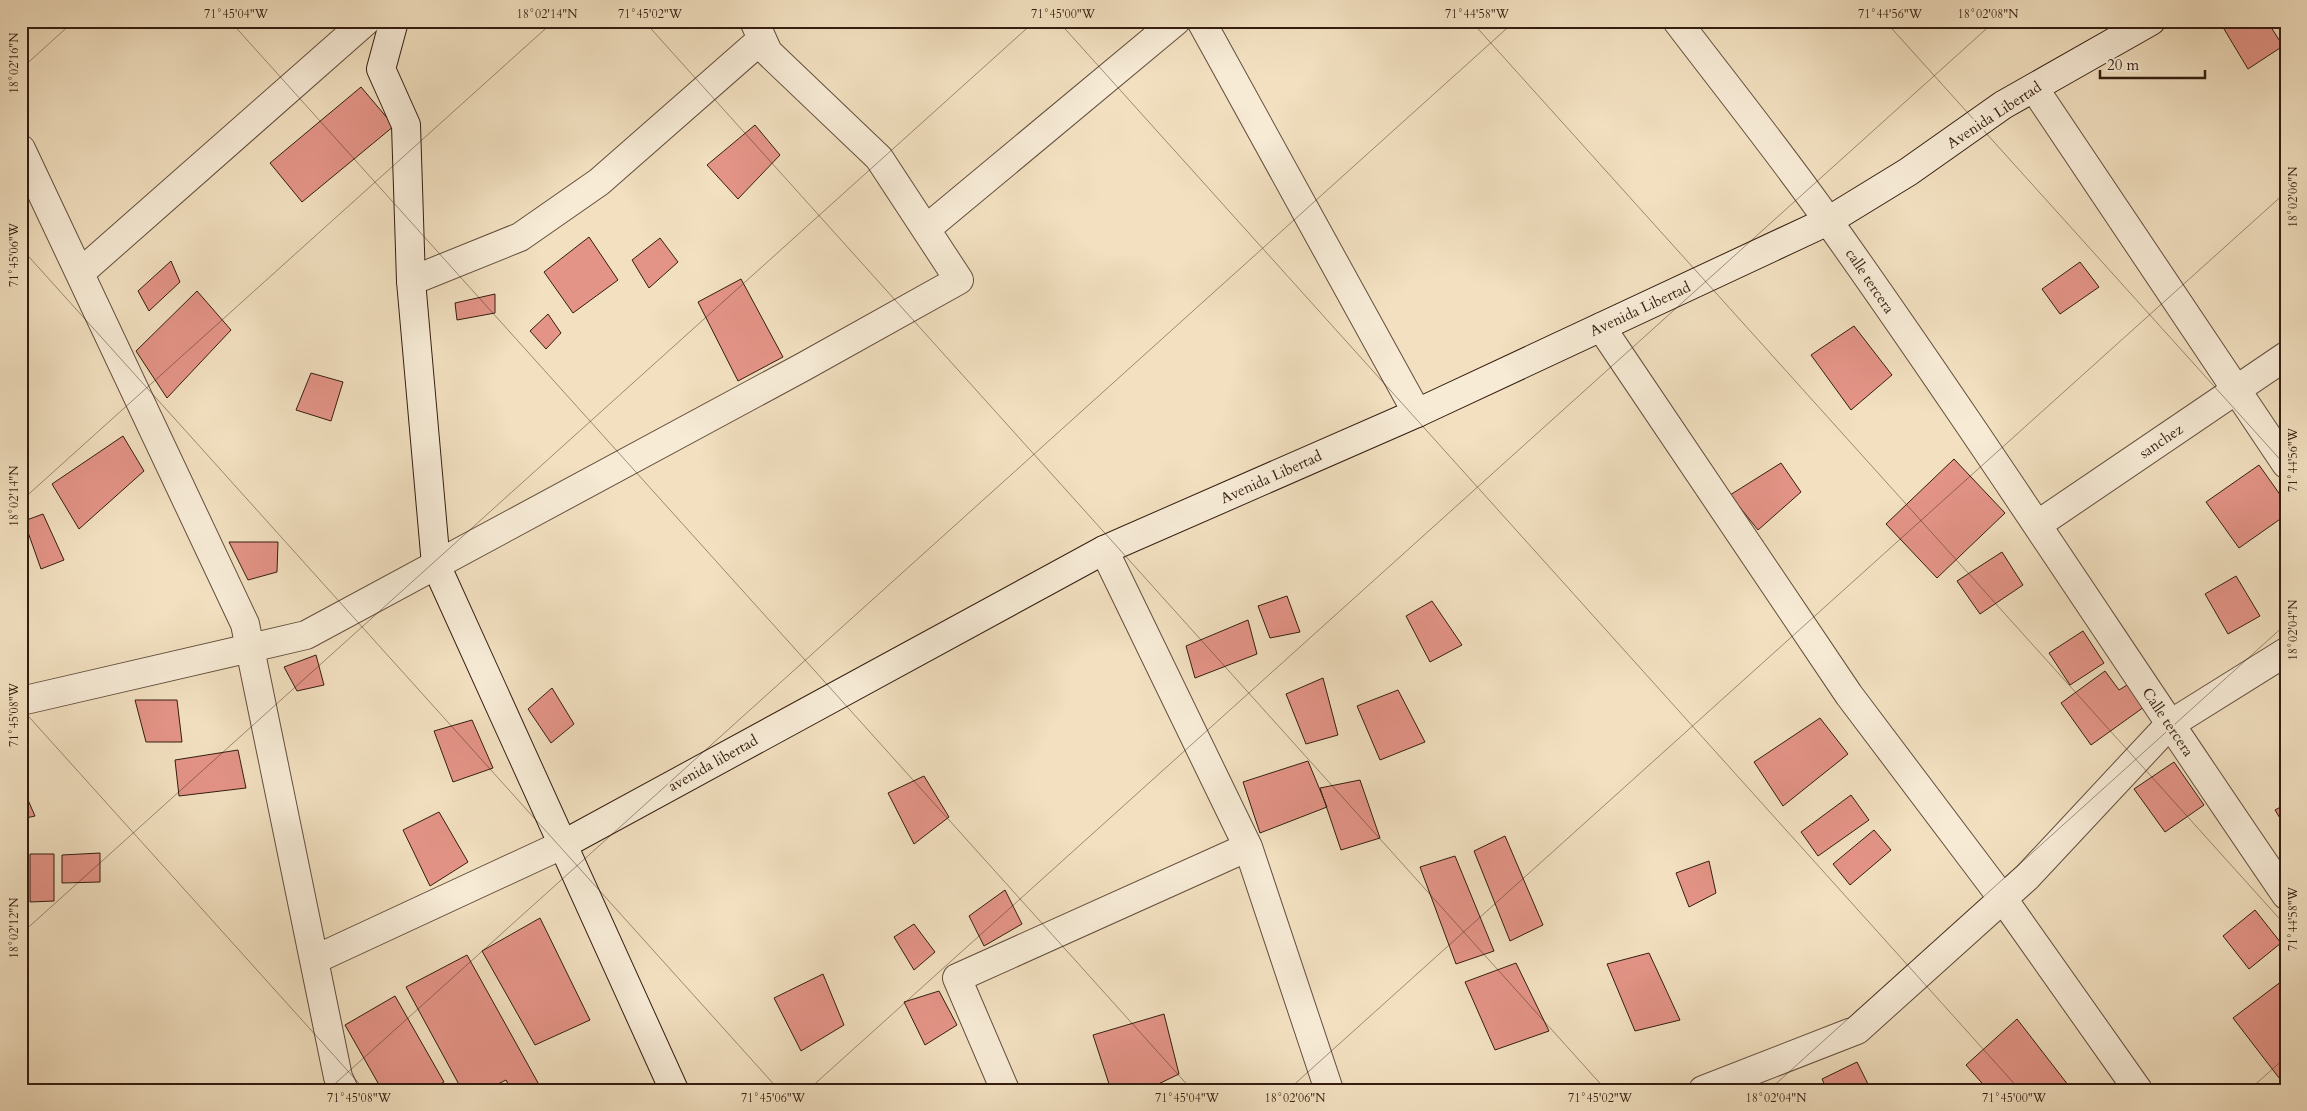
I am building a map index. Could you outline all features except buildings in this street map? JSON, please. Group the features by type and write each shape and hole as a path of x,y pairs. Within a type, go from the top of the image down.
{"street":[{"path":"80,273 366,21"},
{"path":"394,21 381,69 406,125 411,280 436,565 674,1090"},
{"path":"926,229 1176,21"},
{"path":"1201,21 1417,412"},
{"name":"calle tercera","path":"1677,21 1828,221 2052,548"},
{"name":"Avenida Libertad","path":"1104,550 1417,412 1828,221 1908,172 2003,106 2151,21"},
{"path":"21,701 306,635 803,367 959,280 880,158 768,52 758,30 599,182 520,237 411,280"},
{"path":"2034,88 2235,391 2286,464"},
{"path":"21,149 245,624 338,1076 344,1090"},
{"path":"1601,327 1849,695 2003,898 2138,1090"},
{"name":"sanchez","path":"2037,525 2286,356"},
{"name":"Calle tercera","path":"2052,548 2169,725 2286,895"},
{"path":"1104,550 1248,847 1329,1090"},
{"name":"avenida libertad","path":"314,960 564,844 1104,550"},
{"path":"1703,1090 1857,1030 2027,877 2169,725 2286,652"},
{"path":"1005,1090 957,978 1248,847"}]}
